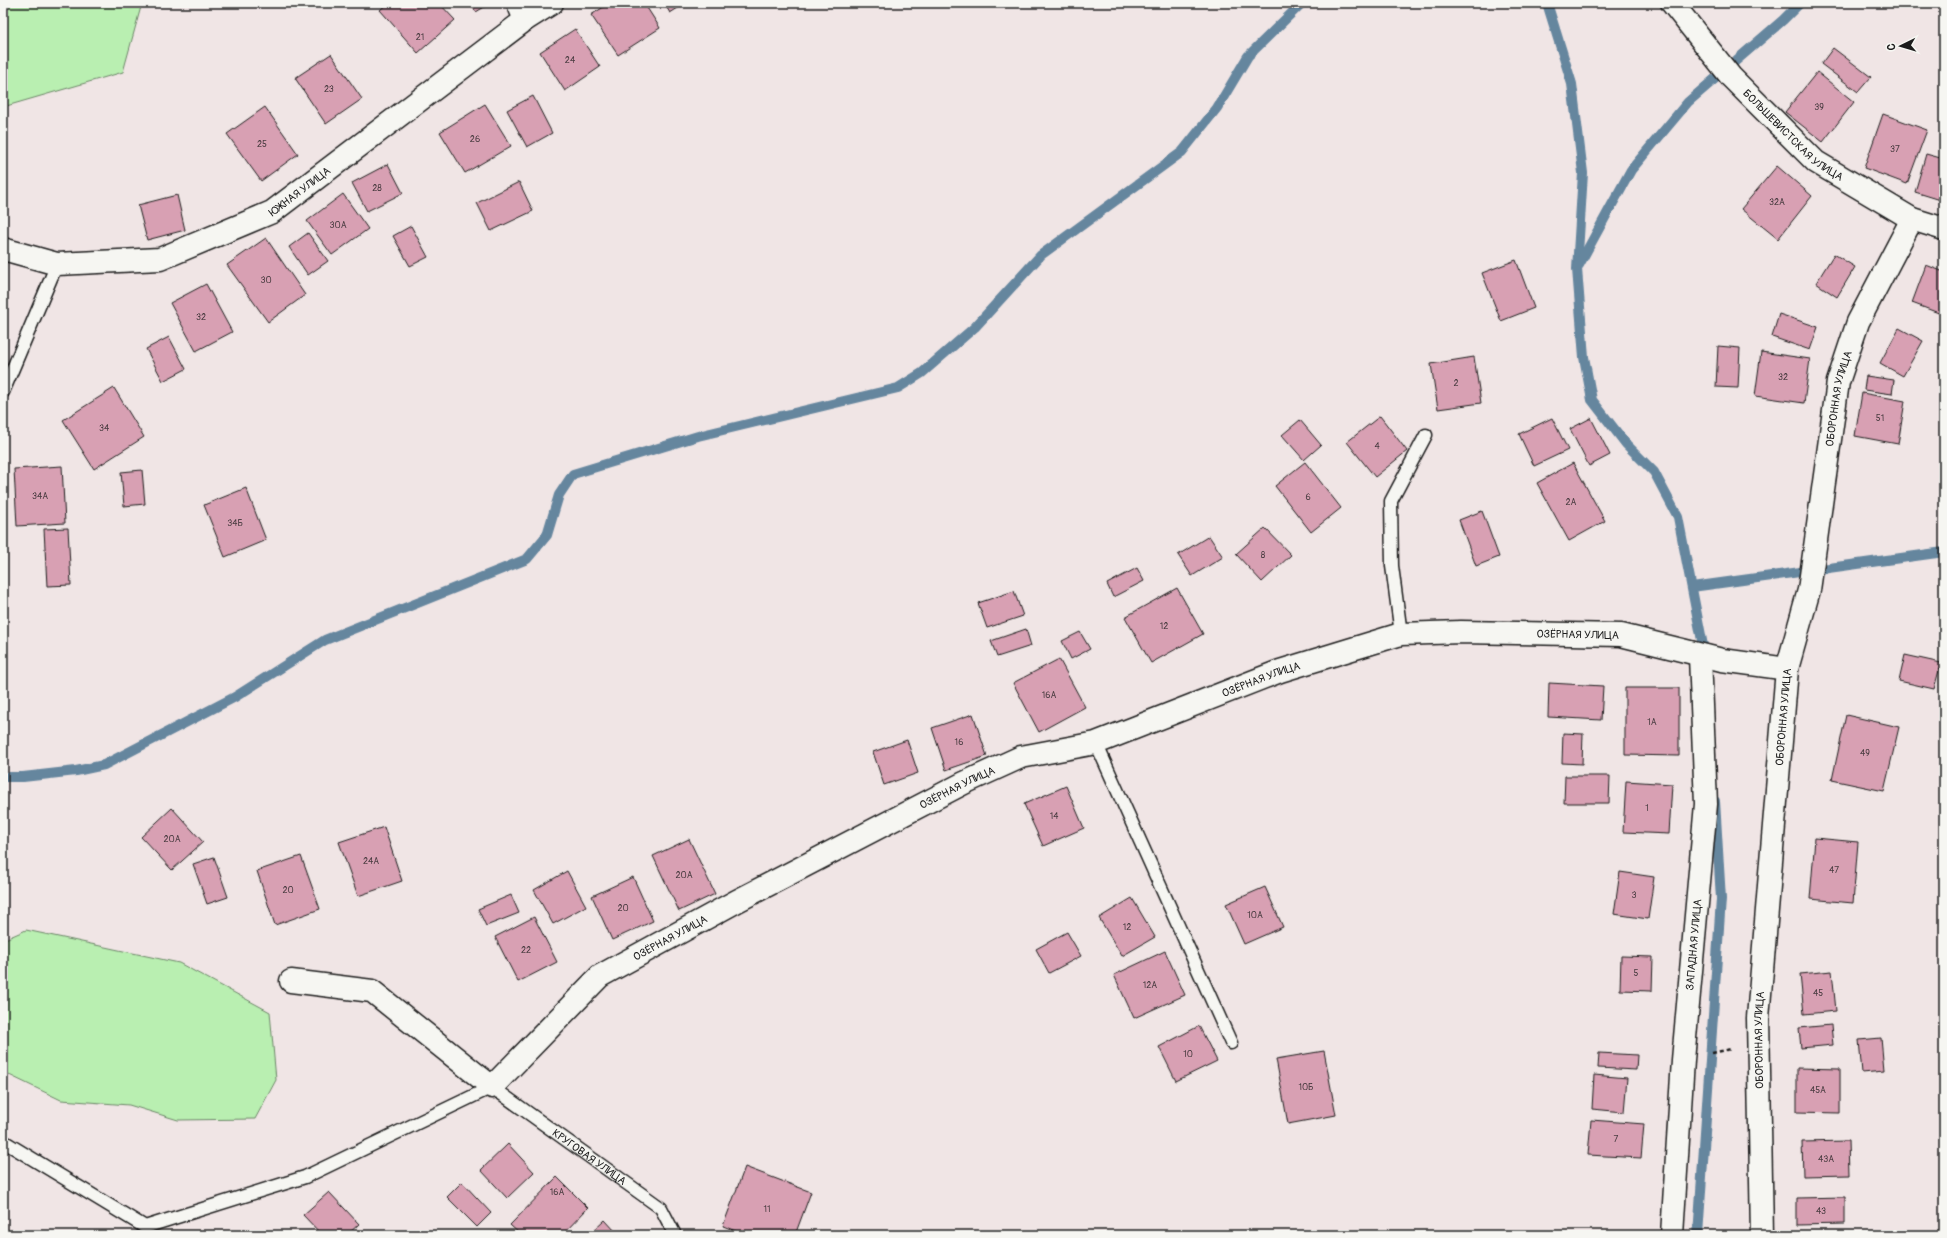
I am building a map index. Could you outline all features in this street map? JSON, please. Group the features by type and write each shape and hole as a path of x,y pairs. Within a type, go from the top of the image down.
{"street":[{"name":"ЮЖНАЯ УЛИЦА","path":"3,249 57,264 160,259 272,212 522,12 552,3"},
{"name":"БОЛЬШЕВИСТСКАЯ УЛИЦА","path":"1672,3 1731,77 1816,162 1912,219 1944,229"},
{"name":"ОБОРОННАЯ УЛИЦА","path":"1762,1235 1758,1018 1787,669 1809,590 1838,382 1858,322 1912,219"},
{"name":"ОЗЁРНАЯ УЛИЦА","path":"492,1087 600,976 737,901 964,783 1021,757 1096,743 1280,672 1401,634 1461,632 1621,635 1700,656 1787,669"},
{"name":"ЗАПАДНАЯ УЛИЦА","path":"1672,1235 1683,1060 1706,804 1700,656"},
{"path":"291,981 372,991 492,1087"}],"lane":[{"path":"3,392 57,264"},
{"path":"1401,634 1392,566 1391,501 1426,435"},
{"path":"1096,743 1231,1044"},
{"path":"3,1141 145,1227 305,1177 492,1087"},
{"name":"КРУГОВАЯ УЛИЦА","path":"492,1087 661,1208 675,1235"}],"green space":[{"path":"3,3 142,3 123,72 3,107"},
{"path":"26,930 179,963 270,1012 276,1080 255,1119 178,1120 129,1105 61,1100 3,1072 3,940"}],"building":[{"path":"388,3 439,3 455,20 418,53 380,10"},
{"path":"470,3 491,3 476,12"},
{"path":"610,3 644,3 660,28 618,55 591,15"},
{"path":"664,3 686,3 670,13"},
{"path":"575,29 600,67 565,91 540,52"},
{"path":"1833,48 1871,77 1858,92 1821,64"},
{"path":"331,54 362,99 326,124 295,78"},
{"path":"1817,72 1854,102 1823,142 1785,112"},
{"path":"533,96 552,133 527,147 507,110"},
{"path":"485,104 511,146 465,173 440,132"},
{"path":"265,107 298,154 261,181 227,134"},
{"path":"1883,114 1927,130 1907,184 1864,168"},
{"path":"1926,154 1944,159 1944,201 1915,192"},
{"path":"388,164 403,193 367,211 352,183"},
{"path":"1777,166 1812,196 1778,239 1741,209"},
{"path":"519,182 533,211 491,231 477,203"},
{"path":"343,194 368,229 332,255 307,221"},
{"path":"177,195 185,230 147,240 138,205"},
{"path":"411,226 428,257 410,266 393,236"},
{"path":"308,233 328,261 308,275 289,247"},
{"path":"266,238 305,295 268,322 227,265"},
{"path":"1834,254 1855,267 1837,297 1816,283"},
{"path":"1516,260 1534,308 1501,321 1482,273"},
{"path":"1926,265 1944,272 1944,315 1912,303"},
{"path":"206,284 232,332 196,351 170,303"},
{"path":"1779,314 1818,327 1810,350 1772,337"},
{"path":"1899,328 1923,341 1903,376 1880,363"},
{"path":"169,337 186,369 163,381 146,349"},
{"path":"1718,346 1740,348 1738,388 1716,387"},
{"path":"1761,352 1810,359 1804,403 1755,396"},
{"path":"1474,357 1481,403 1438,409 1431,364"},
{"path":"1866,376 1894,380 1892,394 1864,390"},
{"path":"114,388 144,437 94,469 63,420"},
{"path":"1862,393 1905,401 1898,444 1855,436"},
{"path":"1380,416 1407,451 1375,477 1347,442"},
{"path":"1552,418 1568,450 1534,466 1519,434"},
{"path":"1591,418 1610,455 1589,466 1570,429"},
{"path":"1300,420 1321,445 1304,460 1282,435"},
{"path":"1305,462 1341,508 1311,532 1275,486"},
{"path":"1573,463 1605,521 1569,541 1537,483"},
{"path":"62,466 65,523 17,526 14,469"},
{"path":"142,470 145,504 124,506 121,472"},
{"path":"246,488 266,540 225,557 204,505"},
{"path":"1482,511 1499,557 1476,566 1459,520"},
{"path":"68,528 71,585 47,586 44,529"},
{"path":"1265,528 1291,555 1262,582 1236,554"},
{"path":"3,531 6,531 4,578 3,578"},
{"path":"1209,536 1223,557 1192,576 1178,555"},
{"path":"1137,568 1144,581 1113,597 1107,584"},
{"path":"1177,588 1203,634 1151,663 1125,617"},
{"path":"1014,591 1023,616 987,628 978,603"},
{"path":"1026,629 1031,646 997,657 991,641"},
{"path":"1080,632 1090,649 1071,659 1062,641"},
{"path":"1905,655 1941,663 1934,689 1899,681"},
{"path":"1059,659 1085,707 1039,732 1013,683"},
{"path":"1549,683 1603,686 1601,720 1548,717"},
{"path":"1625,688 1679,688 1679,756 1625,755"},
{"path":"973,714 987,756 946,770 932,728"},
{"path":"1846,715 1899,727 1884,791 1832,780"},
{"path":"1563,733 1583,734 1582,764 1562,763"},
{"path":"907,740 918,773 884,785 873,752"},
{"path":"1565,776 1610,776 1609,803 1564,803"},
{"path":"1626,781 1672,784 1669,834 1623,832"},
{"path":"1066,786 1084,828 1043,846 1024,804"},
{"path":"172,808 203,842 172,870 141,837"},
{"path":"384,827 402,881 358,896 339,842"},
{"path":"1815,838 1858,842 1853,903 1810,899"},
{"path":"689,839 715,894 679,911 653,856"},
{"path":"301,856 320,909 275,925 257,871"},
{"path":"214,857 228,897 207,904 193,864"},
{"path":"567,871 586,906 553,924 534,890"},
{"path":"1620,872 1654,877 1648,919 1614,914"},
{"path":"633,877 653,921 612,940 592,896"},
{"path":"1265,887 1283,927 1244,944 1226,904"},
{"path":"511,895 519,913 486,926 478,909"},
{"path":"1132,898 1155,937 1122,956 1099,918"},
{"path":"534,917 557,962 518,982 495,937"},
{"path":"1067,932 1081,956 1049,973 1036,949"},
{"path":"1165,951 1185,995 1134,1018 1114,975"},
{"path":"1621,956 1653,957 1652,991 1620,990"},
{"path":"1832,971 1836,1011 1804,1014 1800,974"},
{"path":"1831,1025 1833,1045 1801,1048 1799,1028"},
{"path":"1199,1026 1217,1061 1176,1081 1159,1047"},
{"path":"1881,1038 1884,1071 1862,1073 1859,1040"},
{"path":"1324,1051 1336,1115 1288,1124 1276,1059"},
{"path":"1599,1053 1637,1055 1636,1070 1598,1068"},
{"path":"1797,1068 1840,1069 1840,1113 1797,1112"},
{"path":"1594,1075 1627,1078 1624,1112 1592,1109"},
{"path":"1591,1120 1644,1124 1641,1158 1588,1155"},
{"path":"1848,1141 1849,1175 1803,1176 1802,1142"},
{"path":"508,1144 534,1172 507,1198 481,1170"},
{"path":"745,1167 811,1192 795,1235 746,1235 723,1226"},
{"path":"557,1177 588,1208 562,1235 521,1235 510,1225"},
{"path":"462,1182 491,1213 477,1227 447,1197"},
{"path":"329,1192 359,1224 347,1235 322,1235 303,1215"},
{"path":"1845,1197 1845,1224 1797,1225 1797,1198"},
{"path":"605,1220 616,1232 614,1235 589,1235"}],"waterway":[{"path":"3,777 23,777 76,771 104,765 235,697 325,640 527,559 547,535 559,495 573,474 698,436 898,388 922,373 975,327 1041,255 1182,152 1217,108 1248,56 1302,3"},
{"path":"1547,3 1572,84 1583,173 1577,269 1584,357 1592,400 1626,444 1654,472 1678,517 1705,656"},
{"path":"1579,265 1631,170 1688,102 1783,20 1800,3"},
{"path":"1692,587 1944,552"},
{"path":"1698,1235 1721,899 1715,801"}]}
